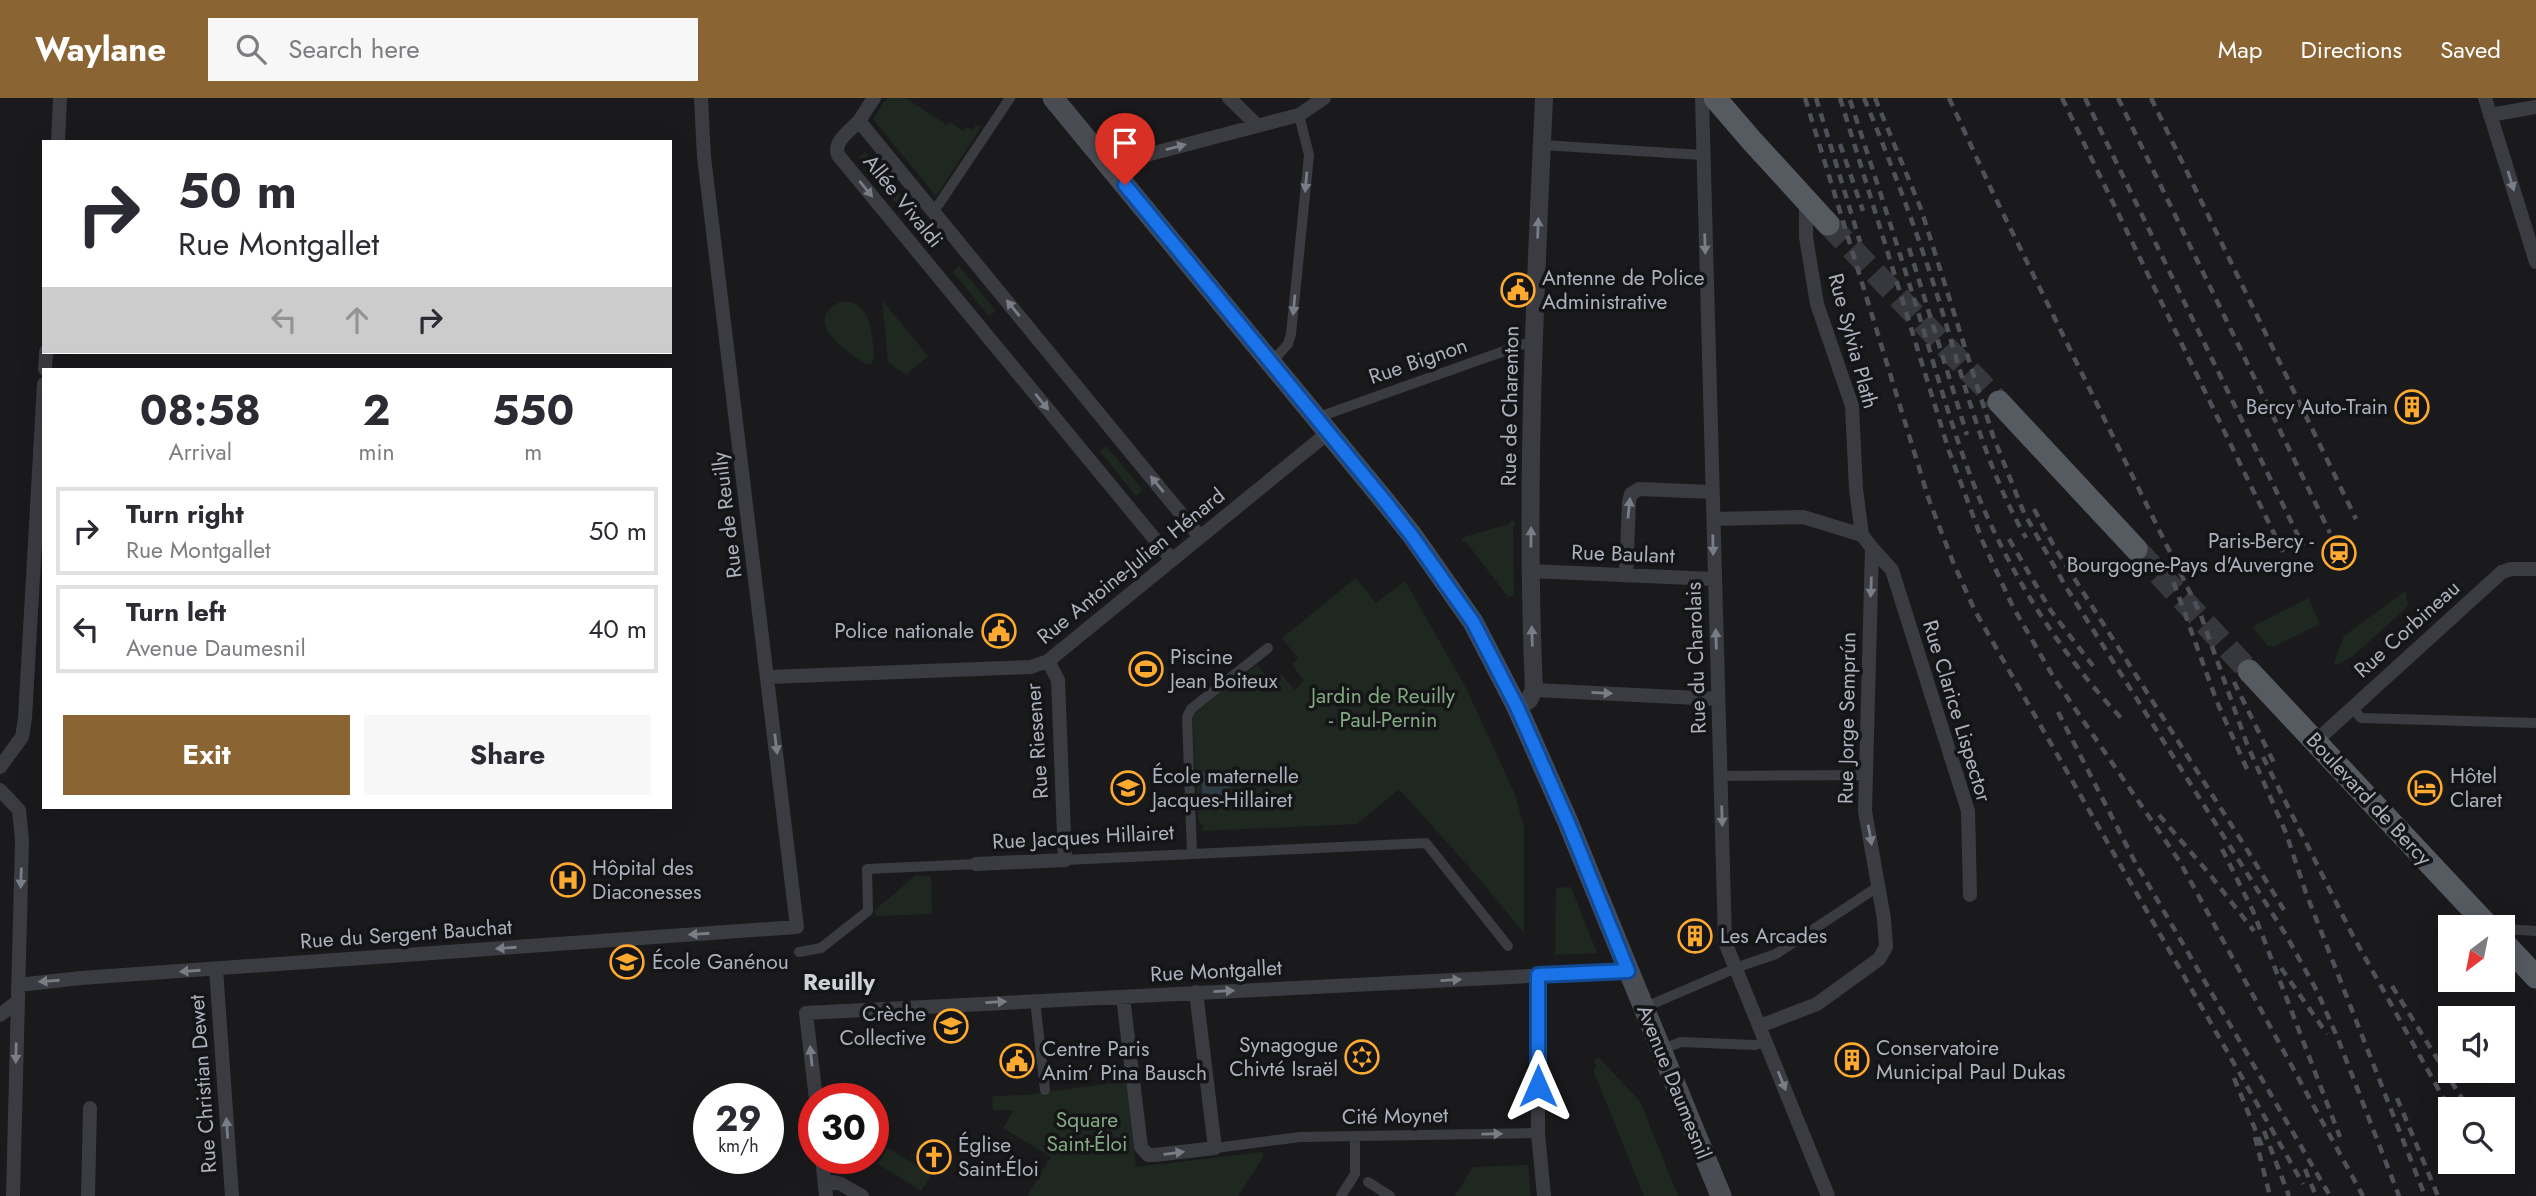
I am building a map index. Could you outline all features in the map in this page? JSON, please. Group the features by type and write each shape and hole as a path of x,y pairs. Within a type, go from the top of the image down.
{"main road":[{"name":"Avenue Daumesnil","path":"1053,98 1412,536 1473,622 1517,707 1569,825 1721,1196"},
{"path":"1715,98 1828,224"},
{"path":"1999,401 2136,549"},
{"name":"Boulevard de Bercy","path":"2249,671 2479,915"},
{"path":"2515,955 2536,977"}],"street":[{"path":"58,140 60,98"},
{"name":"Rue de Reuilly","path":"701,98 704,157 797,927"},
{"path":"859,121 874,98"},
{"path":"933,210 1010,98"},
{"path":"1229,98 1257,125"},
{"path":"1114,173 1135,158 1299,116 1324,98"},
{"name":"Rue de Charenton","path":"1534,690 1530,571 1534,345 1544,98"},
{"name":"Rue du Charolais","path":"1702,98 1725,942 1828,1196"},
{"path":"2485,98 2536,262"},
{"path":"2490,115 2536,107"},
{"path":"1271,363 1288,344 1291,334 1308,155 1299,116"},
{"name":"Allée Vivaldi","path":"1172,560 838,155 838,143 859,121 1200,537"},
{"path":"1542,145 1702,155"},
{"name":"Rue Sylvia Plath","path":"1806,200 1807,237 1818,304 1852,406 1856,489 1862,536"},
{"name":"Rue Bignon","path":"1323,425 1524,344 1534,345"},
{"path":"0,767 22,737 26,718 42,421"},
{"name":"Rue Antoine-Julien Hénard","path":"768,677 1031,667 1048,661 1200,537 1323,425"},
{"path":"1626,576 1629,502 1633,492 1639,489 1712,492"},
{"path":"1713,519 1803,517 1862,536 1872,548"},
{"name":"Rue Jorge Semprún","path":"1760,1026 1817,1004 1879,959 1886,947 1866,811 1872,548"},
{"name":"Rue Clarice Lispector","path":"1872,548 1892,570 1968,811 1970,895"},
{"name":"Rue Corbineau","path":"2316,741 2502,572 2511,569 2536,569"},
{"name":"Rue Baulant","path":"1530,571 1714,579"},
{"path":"1192,853 1187,717 1191,709 1268,648"},
{"name":"Rue Riesener","path":"1048,661 1058,680 1065,860"},
{"path":"1517,707 1529,700 1534,690 1718,699"},
{"path":"2352,708 2361,718 2536,723"},
{"path":"1720,776 1865,775"},
{"path":"0,790 19,810 22,840 13,1196"},
{"name":"Rue Jacques Hillairet","path":"799,952 821,947 868,911 867,869 1426,843 1508,946"},
{"path":"1643,1008 1735,968 1776,954 1879,886"},
{"name":"Rue du Sergent Bauchat","path":"18,985 797,927"},
{"path":"2515,930 2536,931"},
{"name":"Rue Christian Dewet","path":"216,969 232,1196"},
{"name":"Rue Montgallet","path":"814,1083 806,1013 1628,971"},
{"path":"1538,975 1538,1133 1545,1196"},
{"path":"1123,997 1141,1143 1143,1151 1148,1155 1215,1148 1196,992"},
{"path":"1035,1000 1045,1090"},
{"path":"0,1015 18,1001"},
{"path":"1660,1050 1681,1042 1755,1045 1766,1042"},
{"path":"88,1196 90,1108"},
{"name":"Cité Moynet","path":"1215,1148 1300,1137 1538,1133"},
{"path":"1341,1196 1355,1174 1355,1136"},
{"path":"824,1174 826,1196"},
{"path":"825,1180 841,1184 862,1196"},
{"path":"1368,1182 1390,1196"}],"green space":[{"path":"887,98 905,98 947,125 950,122 963,131 966,127 973,130 976,125 981,127 936,196 873,119"},
{"path":"865,152 912,209 905,214 859,158"},
{"path":"959,266 996,311 989,316 953,272"},
{"path":"882,300 928,356 906,375 888,362"},
{"path":"840,302 851,302 859,306 869,320 874,359 871,364 866,364 839,344 826,327 825,318 829,310"},
{"path":"1106,446 1143,490 1136,496 1100,451"},
{"path":"1512,520 1516,523 1513,526 1514,595 1508,597 1467,543 1462,541 1464,537 1509,524"},
{"name":"Jardin de Reuilly - Paul-Pernin","path":"1356,578 1376,603 1405,581 1466,688 1514,792 1524,826 1524,933 1399,789 1357,824 1202,831 1204,826 1198,821 1192,715 1257,665 1271,681 1281,674 1295,690 1304,681 1292,664 1298,658 1282,638"},
{"path":"2405,591 2408,604 2405,609 2353,656 2337,665 2334,663 2344,636"},
{"path":"2308,598 2320,624 2273,647 2268,646 2252,627"},
{"path":"915,876 931,876 932,914 875,916 875,910"},
{"path":"1571,887 1597,953 1555,955 1556,888"},
{"path":"1599,1058 1640,1101 1678,1196 1644,1196 1593,1070 1597,1066 1594,1061"},
{"name":"Square Saint-Éloi","path":"1126,1081 1136,1167 1263,1152 1262,1159 1238,1196 1027,1196 1051,1157 1003,1128 1014,1110 993,1110 992,1096 1026,1095"},
{"path":"889,1149 931,1175 921,1191 889,1171"},
{"path":"1528,1165 1531,1196 1455,1196 1473,1167"}],"shaded area":[{"path":"1201,772 1240,780 1203,808"}],"tunnel":[{"path":"1828,224 1999,402"},
{"path":"2136,549 2249,671"}],"railway":[{"path":"1805,98 1929,500 1975,611 2303,1184"},
{"path":"1816,98 1860,242"},
{"path":"1840,98 1949,451 1982,540 2013,607 2054,678 2180,862 2363,1196"},
{"path":"1864,98 1919,240 1985,447 2026,538"},
{"path":"1875,98 1921,209 1993,436 2024,513 2066,587 2286,935 2318,993 2399,1196"},
{"path":"1949,98 2200,613 2247,744 2286,833 2306,893 2425,1196"},
{"path":"2062,98 2285,556"},
{"path":"2085,98 2303,546"},
{"path":"2118,98 2330,533"},
{"path":"2151,98 2356,519"},
{"path":"1850,100 1956,436 1986,514 2014,570 2046,623 2083,674 2124,721"},
{"path":"1840,144 1863,211"},
{"path":"1909,248 1967,435"},
{"path":"2034,509 2055,548 2284,910"},
{"path":"2009,539 2051,611 2093,666"},
{"path":"2168,567 2217,702 2247,769"},
{"path":"2234,682 2274,763"},
{"path":"2058,712 2134,860 2330,1196"},
{"path":"2263,757 2353,936 2443,1097"},
{"path":"2159,815 2254,931"},
{"path":"2222,849 2253,911 2340,1137"},
{"path":"2281,968 2327,1034"},
{"path":"2392,986 2461,1097"},
{"path":"2234,1078 2262,1146"},
{"path":"2397,1098 2438,1196"},
{"path":"2264,1131 2289,1196"},
{"path":"2255,1137 2270,1196"},
{"path":"2305,1169 2316,1196"}],"place":[{"name":"Antenne de Police Administrative","path":"1518,290"},
{"name":"Bercy Auto-Train","path":"2412,407"},
{"name":"Paris-Bercy - Bourgogne-Pays d'Auvergne","path":"2339,553"},
{"name":"Police nationale","path":"999,631"},
{"name":"Piscine Jean Boiteux","path":"1146,669"},
{"name":"École maternelle Jacques-Hillairet","path":"1128,788"},
{"name":"Hôtel Claret","path":"2425,788"},
{"name":"Hôpital des Diaconesses","path":"568,880"},
{"name":"Les Arcades","path":"1695,936"},
{"name":"École Ganénou","path":"627,962"},
{"name":"Crèche Collective","path":"951,1026"},
{"name":"Synagogue Chivté Israël","path":"1362,1057"},
{"name":"Conservatoire Municipal Paul Dukas","path":"1852,1060"},
{"name":"Centre Paris Anim’ Pina Bausch","path":"1017,1061"},
{"name":"Église Saint-Éloi","path":"934,1157"}],"district":[{"name":"Reuilly","path":"839,982"}],"route":[{"path":"1125,185 1412,536 1473,622 1517,707 1569,825 1628,971 1538,975 1538,1086"}]}
